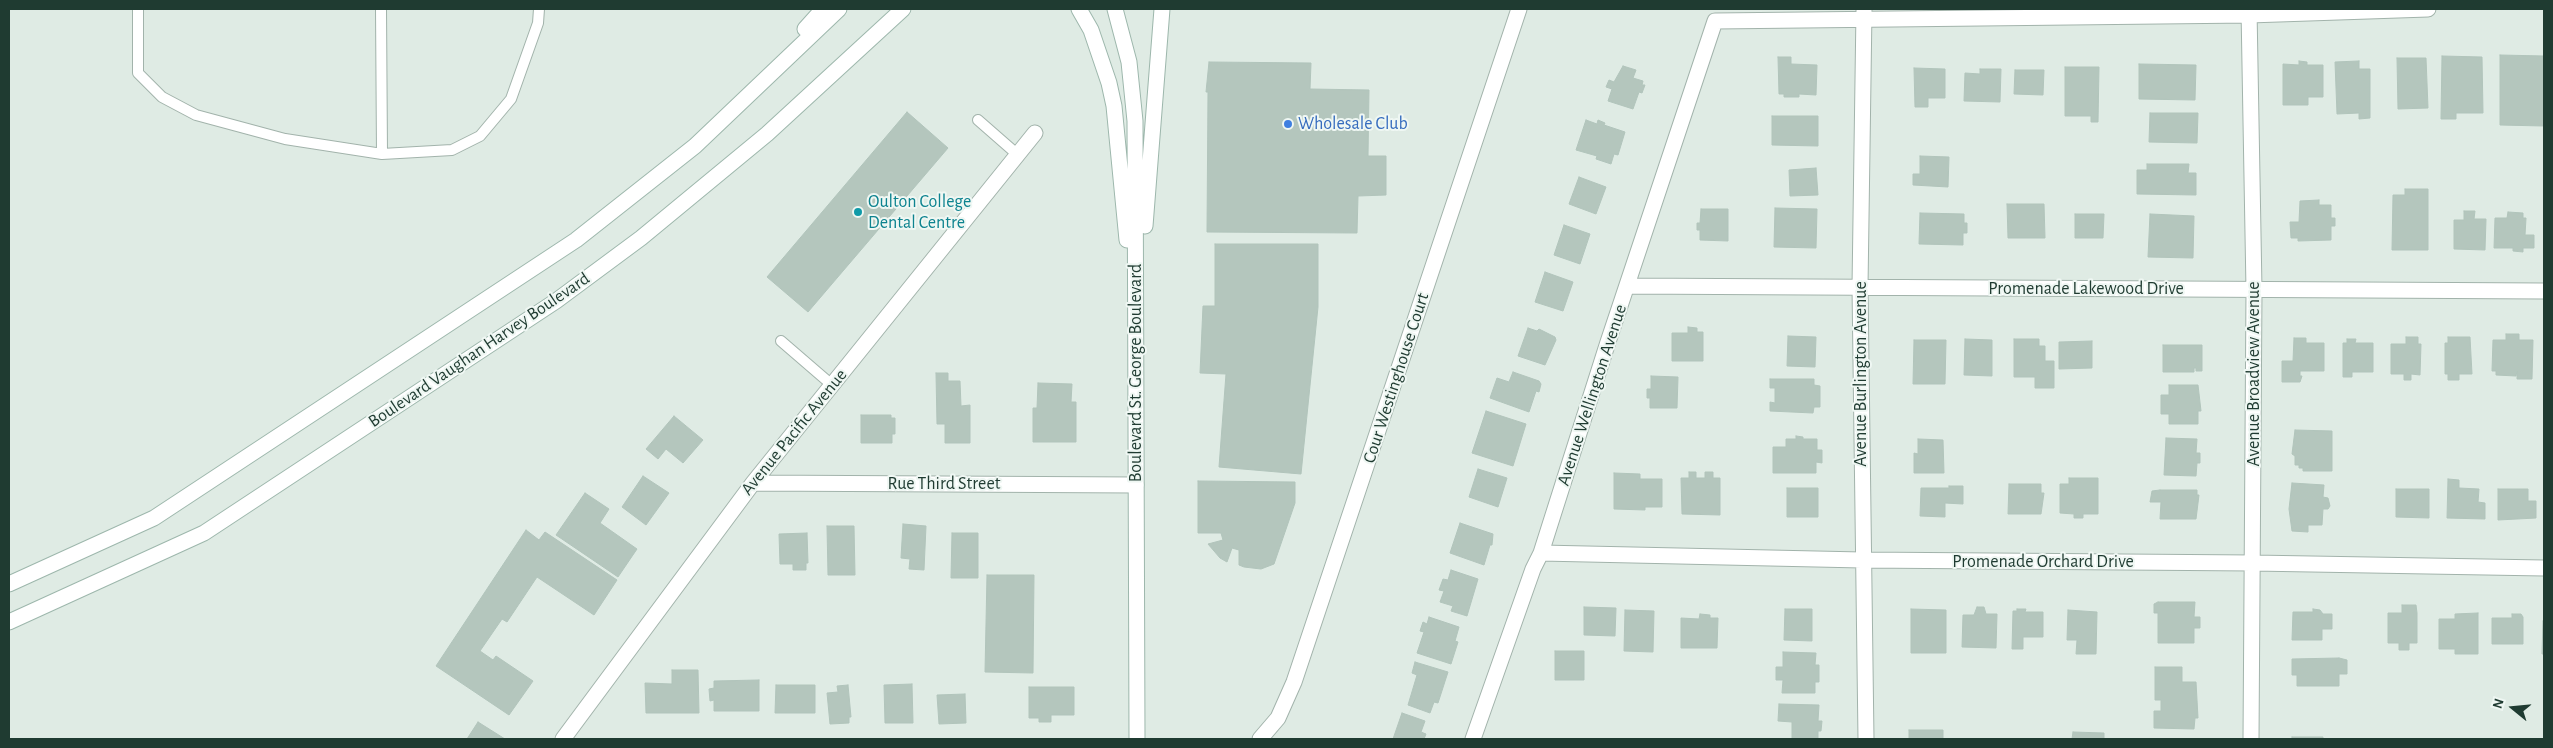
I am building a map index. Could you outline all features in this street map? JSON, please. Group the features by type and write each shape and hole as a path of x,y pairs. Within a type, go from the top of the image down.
{"street":[{"path":"730,114 823,9"},
{"name":"Boulevard Vaughan Harvey Boulevard","path":"9,584 154,518 576,240 660,175 730,114 839,9"},
{"name":"Boulevard Vaughan Harvey Boulevard","path":"9,622 204,532 556,301 641,238 717,176 803,102 903,9"},
{"path":"876,36 916,9"},
{"path":"1079,9 1091,30 1104,62 1114,106 1136,330"},
{"name":"Boulevard St. George Boulevard","path":"1116,9 1129,62 1134,107 1137,739"},
{"path":"1136,330 1162,9"},
{"name":"Cour Westinghouse Court","path":"1260,739 1278,718 1292,688 1519,9"},
{"path":"1864,14 2428,9"},
{"name":"Avenue Broadview Avenue","path":"2249,12 2254,290 2251,739"},
{"name":"Avenue Wellington Avenue","path":"1473,739 1533,568 1541,553 1704,49 1715,21 1864,14"},
{"name":"Avenue Burlington Avenue","path":"1864,14 1860,287 1862,560 1866,739"},
{"name":"Avenue Pacific Avenue","path":"563,739 752,483 1034,133"},
{"name":"Promenade Lakewood Drive","path":"1627,286 2544,291"},
{"name":"Rue Third Street","path":"752,483 1136,485"},
{"name":"Promenade Orchard Drive","path":"1541,553 1862,560 2253,563 2544,568"}],"lane":[{"path":"138,9 138,73 162,97 196,115 285,139 382,154 452,150 480,136 511,99 538,23 538,9"},
{"path":"381,9 382,154"},
{"path":"978,120 1018,154"},
{"path":"781,341 832,384"}],"building":[{"path":"2500,55 2544,56 2544,126 2500,125"},
{"path":"2442,56 2482,57 2483,113 2456,113 2456,119 2441,119"},
{"path":"1778,57 1791,57 1791,64 1817,65 1816,95 1799,94 1799,97 1784,97 1784,94 1779,94"},
{"path":"2397,58 2426,58 2428,108 2398,109"},
{"path":"2299,61 2307,62 2307,65 2323,65 2323,97 2308,97 2308,105 2283,105 2283,64 2299,65"},
{"path":"2359,61 2359,69 2370,69 2370,118 2359,119 2359,113 2337,114 2335,62"},
{"name":"Wholesale Club","path":"1209,62 1311,63 1310,89 1369,90 1368,156 1386,156 1386,195 1358,196 1357,233 1207,232 1208,92 1206,92"},
{"path":"2139,64 2196,65 2195,100 2139,99"},
{"path":"1623,66 1636,70 1633,78 1643,81 1642,85 1645,85 1642,93 1639,92 1633,109 1608,101 1612,89 1606,87 1609,80 1614,82"},
{"path":"2065,67 2099,67 2098,122 2091,122 2091,116 2065,116"},
{"path":"1914,68 1945,69 1945,98 1928,98 1928,107 1915,107"},
{"path":"1980,69 2001,69 2000,102 1964,101 1965,73 1980,74"},
{"path":"2015,70 2044,70 2043,95 2014,94"},
{"name":"Oulton College Dental Centre","path":"907,112 948,148 808,312 767,277"},
{"path":"2150,113 2198,113 2197,143 2149,142"},
{"path":"1772,116 1818,116 1818,146 1772,145"},
{"path":"1586,120 1597,124 1598,120 1605,123 1604,125 1625,132 1618,155 1614,154 1611,164 1596,159 1597,156 1576,150"},
{"path":"1920,156 1949,157 1948,187 1913,185 1913,174 1920,174"},
{"path":"2147,164 2189,164 2188,173 2196,173 2196,195 2137,194 2137,170 2147,170"},
{"path":"1816,168 1818,195 1790,196 1789,170"},
{"path":"1579,177 1606,187 1596,214 1569,204"},
{"path":"2405,189 2428,189 2428,250 2392,250 2393,195 2405,195"},
{"path":"2319,200 2319,205 2331,205 2331,218 2335,218 2335,226 2331,226 2331,240 2298,241 2298,238 2291,238 2290,222 2299,222 2300,201"},
{"path":"2007,204 2044,204 2045,238 2008,238"},
{"path":"1775,208 1817,209 1816,248 1774,247"},
{"path":"1701,209 1728,209 1728,241 1700,240 1700,230 1697,230 1697,223 1700,223"},
{"path":"2464,211 2475,211 2474,219 2486,219 2485,250 2454,249 2454,220 2464,220"},
{"path":"2508,212 2523,213 2523,218 2526,218 2525,235 2534,235 2534,248 2523,248 2523,252 2513,251 2513,248 2494,248 2495,218 2507,218"},
{"path":"1920,213 1964,214 1964,223 1967,223 1967,233 1963,233 1963,245 1919,244"},
{"path":"2075,214 2104,214 2103,238 2075,238"},
{"path":"2150,214 2194,216 2193,258 2148,257"},
{"path":"1564,225 1590,234 1580,264 1554,255"},
{"path":"1215,244 1318,244 1318,307 1301,474 1219,467 1226,374 1200,373 1203,306 1215,306"},
{"path":"1545,272 1573,282 1563,311 1535,302"},
{"path":"1688,327 1697,328 1697,332 1703,332 1703,361 1672,361 1672,333 1688,333"},
{"path":"1528,328 1537,331 1539,329 1555,337 1556,340 1545,365 1518,356"},
{"path":"2506,334 2519,334 2519,340 2533,340 2532,379 2517,379 2517,371 2516,376 2496,375 2496,371 2492,371 2493,340 2506,340"},
{"path":"1788,336 1816,337 1815,367 1787,366"},
{"path":"2406,337 2418,337 2418,344 2421,344 2420,375 2411,374 2411,380 2404,380 2404,374 2391,374 2391,344 2406,344"},
{"path":"2448,337 2470,337 2472,374 2459,374 2459,380 2448,380 2448,374 2445,374 2445,343 2448,343"},
{"path":"2294,338 2306,338 2306,343 2324,343 2324,371 2300,371 2300,376 2302,376 2300,382 2282,382 2282,361 2293,361"},
{"path":"1965,339 1992,340 1992,376 1964,375"},
{"path":"2014,339 2039,339 2039,346 2045,346 2045,361 2054,361 2054,388 2035,388 2035,377 2014,377"},
{"path":"2347,339 2356,339 2355,343 2373,343 2373,372 2352,372 2352,377 2343,377 2343,343 2347,343"},
{"path":"1914,340 1946,340 1945,384 1913,384"},
{"path":"2092,341 2092,368 2059,369 2059,342"},
{"path":"2163,345 2202,345 2202,371 2196,371 2196,368 2194,368 2194,372 2163,372"},
{"path":"1513,372 1539,381 1541,384 1539,392 1536,391 1529,412 1490,398 1497,378 1509,382"},
{"path":"936,373 948,373 948,381 960,381 961,406 970,405 970,443 945,443 945,424 937,424"},
{"path":"1651,376 1678,377 1677,408 1650,408 1650,398 1647,398 1647,389 1651,389"},
{"path":"1770,379 1814,379 1814,385 1820,386 1820,407 1814,407 1813,413 1770,411 1770,402 1775,403 1775,388 1770,388"},
{"path":"1038,383 1072,384 1071,402 1076,402 1076,442 1033,442 1033,408 1037,408"},
{"path":"2169,385 2198,385 2201,411 2198,411 2198,424 2169,424 2169,414 2161,414 2161,395 2169,395"},
{"path":"1486,411 1526,424 1513,466 1472,453"},
{"path":"861,415 891,415 891,418 895,418 895,434 892,434 892,443 861,443"},
{"path":"674,416 703,440 683,463 666,449 658,459 646,449"},
{"path":"2295,430 2332,431 2332,471 2303,471 2303,468 2299,468 2299,465 2295,465 2295,456 2292,454"},
{"path":"1796,436 1803,437 1803,439 1817,439 1817,450 1822,450 1822,463 1816,462 1816,473 1773,473 1773,447 1786,447 1786,439 1796,439"},
{"path":"2166,438 2197,439 2196,453 2200,453 2200,463 2197,463 2196,476 2164,475"},
{"path":"1918,439 1943,440 1944,473 1914,473 1914,453 1918,454"},
{"path":"1478,469 1507,478 1498,507 1469,497"},
{"path":"1689,472 1696,472 1696,478 1705,478 1705,472 1713,472 1713,478 1720,478 1720,515 1682,514 1681,478 1689,478"},
{"path":"1614,473 1640,474 1640,479 1662,479 1662,507 1645,507 1645,510 1614,509"},
{"path":"643,476 669,493 646,525 622,507"},
{"path":"2069,478 2098,478 2098,514 2083,514 2083,518 2074,518 2074,514 2060,513 2060,484 2069,484"},
{"path":"2448,479 2459,480 2459,488 2479,489 2478,502 2485,503 2485,519 2447,518"},
{"path":"1198,481 1295,482 1295,503 1274,564 1261,569 1244,567 1239,565 1239,550 1232,548 1227,562 1220,558 1208,544 1223,540 1221,533 1198,533"},
{"path":"2292,483 2324,485 2323,497 2328,498 2330,506 2328,509 2323,509 2322,525 2308,525 2308,532 2292,531 2289,509"},
{"path":"2009,484 2041,484 2041,493 2044,493 2041,514 2008,514"},
{"path":"1949,486 1963,486 1963,504 1945,503 1945,517 1920,516 1921,488 1949,488"},
{"path":"1787,488 1818,488 1818,517 1787,517"},
{"path":"2396,489 2429,489 2429,518 2396,517"},
{"path":"2498,489 2528,489 2528,501 2536,501 2536,518 2498,520"},
{"path":"2197,490 2197,495 2199,495 2196,519 2160,519 2161,502 2150,502 2152,491"},
{"path":"585,493 609,509 600,523 637,549 618,577 556,535"},
{"path":"1460,523 1493,534 1492,545 1490,545 1484,565 1450,553"},
{"path":"903,524 926,526 924,570 909,569 910,559 901,558"},
{"path":"827,526 854,526 855,575 828,575"},
{"path":"526,530 539,540 545,532 617,580 594,615 537,577 507,622 502,619 480,651 493,660 496,656 533,681 509,715 436,666"},
{"path":"807,533 808,563 806,563 806,570 793,570 793,564 780,564 779,534"},
{"path":"952,533 978,533 978,578 951,578"},
{"path":"1451,570 1478,579 1467,616 1451,611 1453,606 1440,602 1444,591 1439,590 1443,579 1448,580"},
{"path":"987,575 1034,575 1033,673 985,672"},
{"path":"2158,602 2195,602 2194,617 2200,617 2200,628 2194,628 2194,643 2158,643 2158,613 2154,613 2154,604"},
{"path":"2402,605 2416,605 2417,643 2409,643 2409,650 2399,650 2399,643 2388,643 2388,613 2402,613"},
{"path":"1584,607 1616,608 1615,636 1584,635"},
{"path":"1977,607 1984,607 1986,614 1997,614 1996,648 1962,647 1963,615 1974,615"},
{"path":"1785,609 1812,609 1812,641 1784,640"},
{"path":"1911,609 1946,610 1946,653 1911,653"},
{"path":"2017,609 2026,609 2025,612 2043,612 2043,637 2023,637 2023,649 2012,649 2013,611 2017,611"},
{"path":"2313,609 2320,610 2323,614 2332,614 2332,629 2322,629 2322,640 2292,640 2293,612 2313,612"},
{"path":"1625,610 1654,611 1653,652 1624,651"},
{"path":"2068,610 2097,612 2096,654 2076,654 2077,640 2067,640"},
{"path":"2478,613 2478,654 2455,654 2455,649 2439,649 2439,619 2455,619 2455,614"},
{"path":"1700,614 1710,615 1710,618 1718,618 1717,648 1681,648 1681,618 1699,619"},
{"path":"2512,614 2521,614 2523,617 2523,644 2492,644 2492,618 2512,618"},
{"path":"1429,617 1459,627 1455,641 1458,642 1451,664 1417,653 1424,632 1420,631 1423,622 1427,624"},
{"path":"2543,621 2544,654 2542,654"},
{"path":"1555,651 1584,651 1584,680 1555,680"},
{"path":"1783,652 1816,653 1815,665 1819,665 1819,682 1815,682 1815,693 1782,693 1783,680 1776,680 1776,667 1783,667"},
{"path":"2339,658 2347,660 2347,674 2339,674 2339,686 2297,686 2297,675 2292,675 2292,659"},
{"path":"1415,662 1448,672 1438,703 1434,702 1430,713 1408,705 1417,675 1412,673"},
{"path":"2155,667 2182,667 2182,682 2196,682 2198,718 2195,718 2194,729 2154,728 2154,711 2161,711 2161,700 2155,700"},
{"path":"672,670 698,670 699,713 646,713 645,683 672,684"},
{"path":"759,680 759,711 714,711 714,700 710,701 709,689 714,688 714,681"},
{"path":"912,684 913,723 885,723 884,685"},
{"path":"776,685 815,685 815,713 775,713"},
{"path":"848,685 851,717 849,717 849,723 830,724 827,693 838,692 837,686"},
{"path":"1029,687 1074,687 1074,715 1051,715 1051,722 1039,722 1039,718 1029,718"},
{"path":"965,694 966,723 939,724 937,695"},
{"path":"1779,704 1819,705 1818,721 1822,721 1821,731 1818,731 1818,739 1792,739 1792,722 1778,721"},
{"path":"1402,713 1425,721 1421,732 1426,734 1424,739 1393,739"},
{"path":"478,722 505,739 467,739"},
{"path":"1909,730 1943,730 1943,739 1909,739"},
{"path":"2073,732 2104,733 2104,739 2072,739"},
{"path":"2292,737 2323,737 2323,739 2292,739"}],"place":[{"name":"Wholesale Club","path":"1288,124"},
{"name":"Oulton College Dental Centre","path":"858,212"}]}
